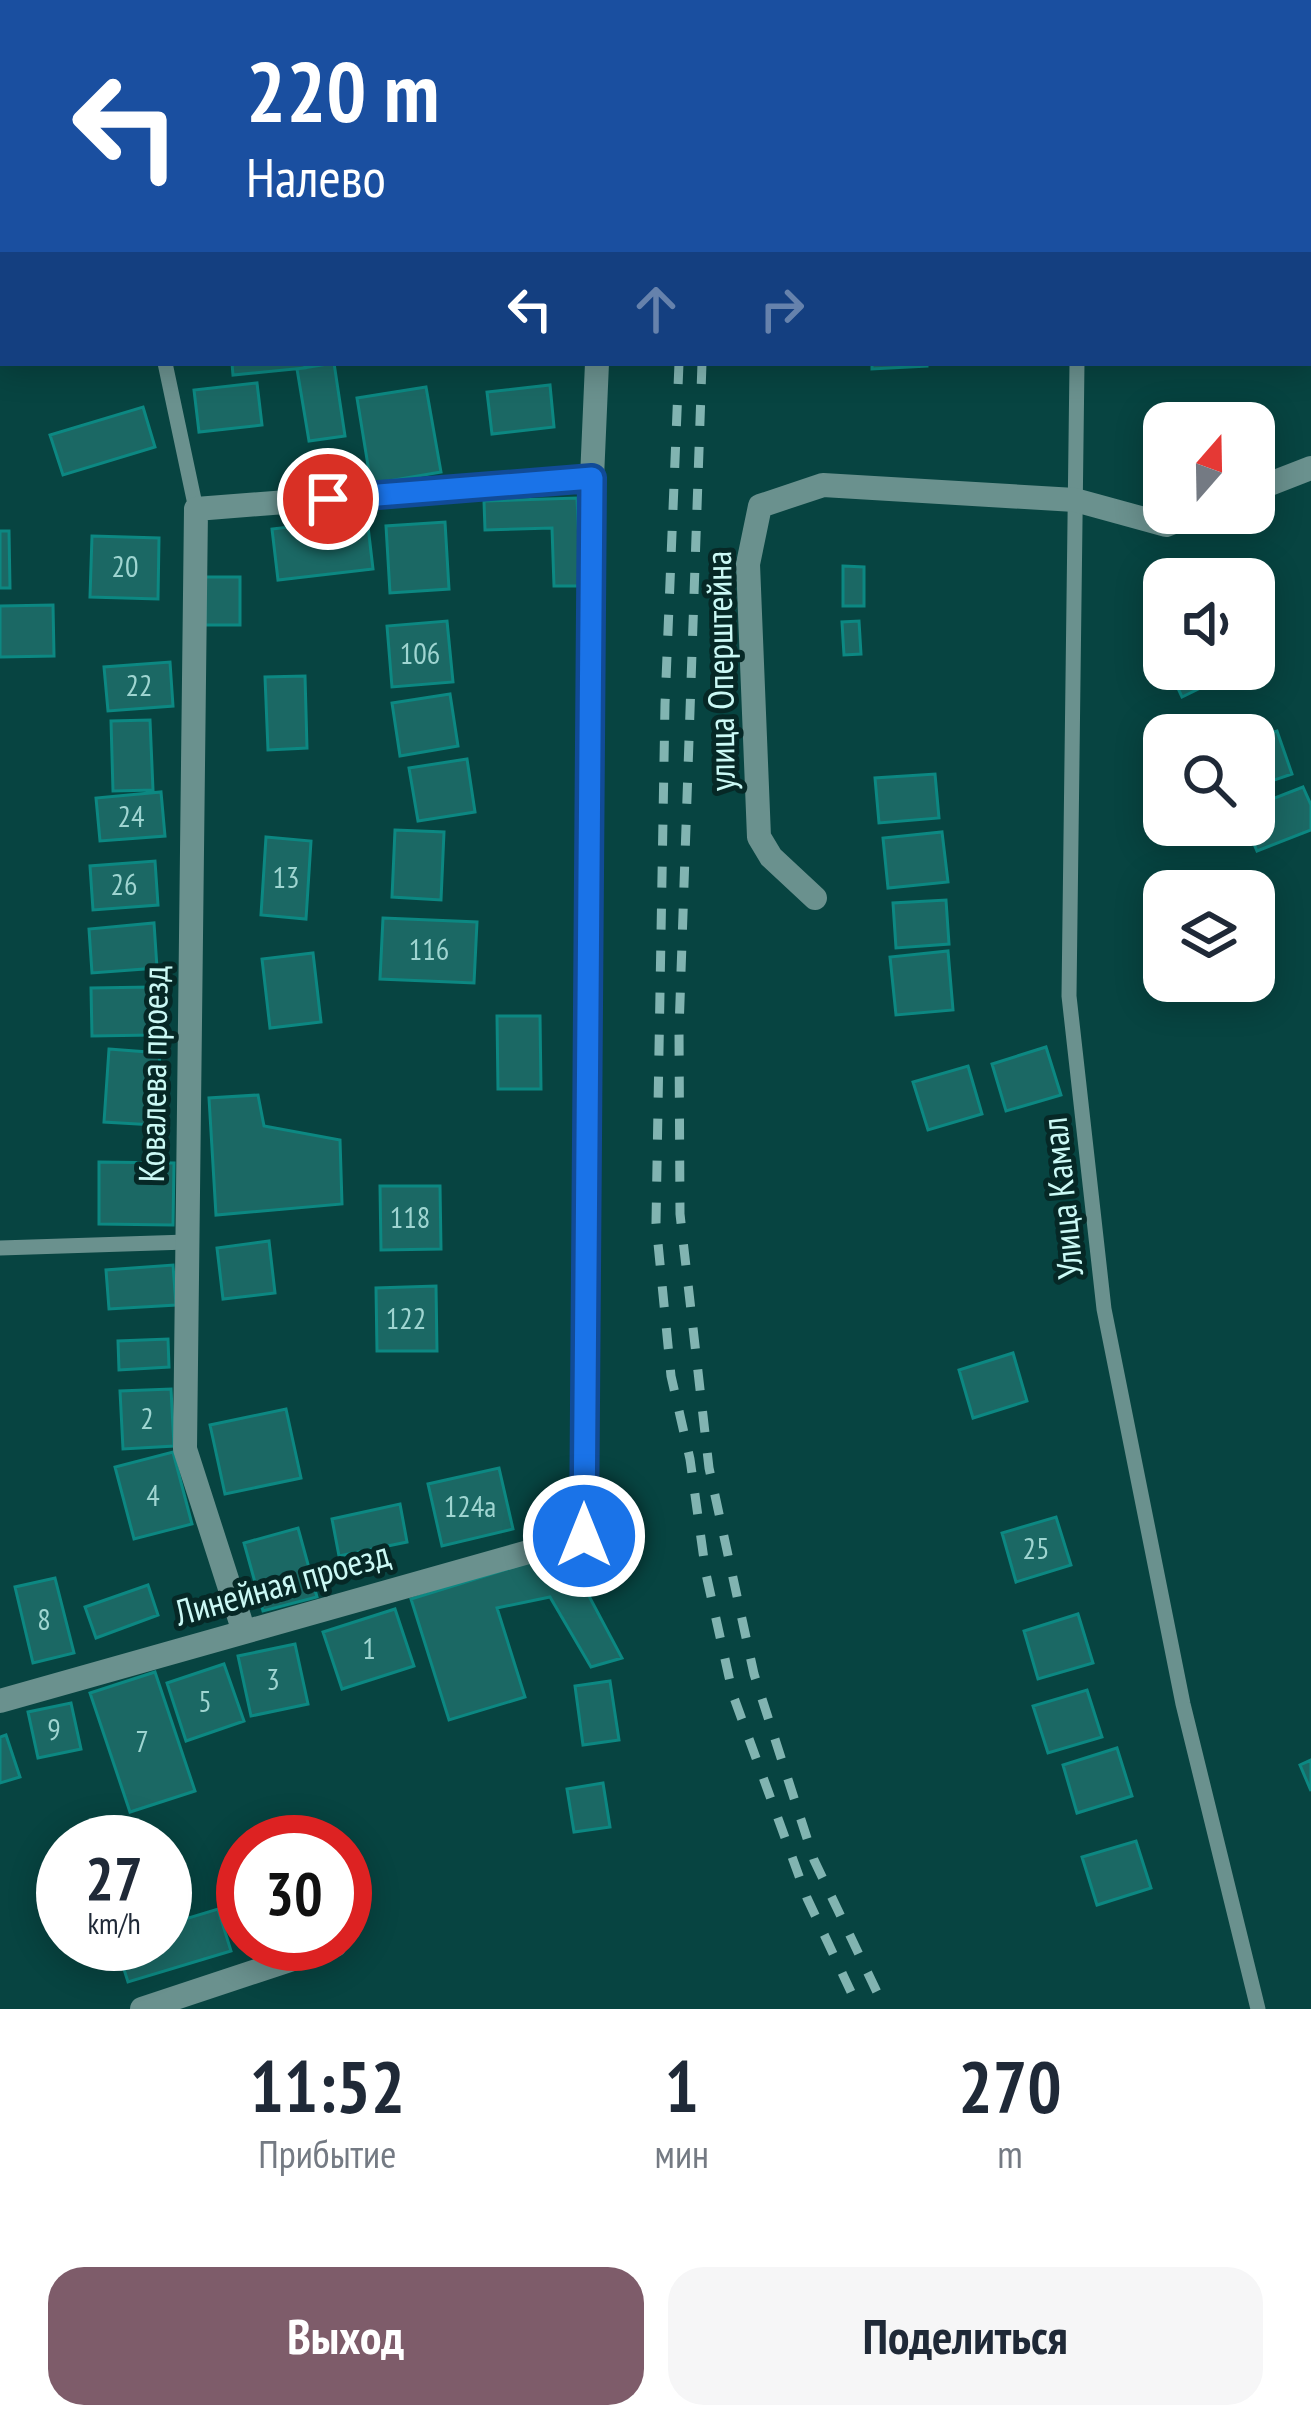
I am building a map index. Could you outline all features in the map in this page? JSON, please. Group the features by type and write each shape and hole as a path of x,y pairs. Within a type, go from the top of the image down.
{"street":[{"path":"196,509 592,478 597,366"},
{"path":"1275,482 1311,468"},
{"name":"Линейная проезд","path":"0,1701 584,1536 592,478"},
{"name":"улица Оперштейна","path":"815,898 771,857 760,836 748,564 760,506 823,485 1075,500 1143,519"},
{"name":"Ковалева проезд","path":"196,509 184,1449 244,1632"},
{"path":"142,2009 258,1971"}],"lane":[{"path":"166,366 196,509"},
{"name":"Улица Камал","path":"1077,366 1069,996 1102,1286 1183,1704 1258,2009"},
{"path":"0,1248 187,1242"}],"building":[{"path":"232,366 305,366 305,368 233,375"},
{"path":"334,366 345,436 309,441 297,369"},
{"path":"257,383 262,425 199,432 194,390"},
{"path":"550,385 554,427 492,434 487,392"},
{"path":"426,387 441,472 371,484 357,398"},
{"path":"143,407 155,447 63,475 50,435"},
{"path":"577,498 581,586 554,586 552,528 485,530 484,501"},
{"path":"367,518 373,569 278,580 272,529"},
{"path":"445,522 449,589 390,593 386,526"},
{"path":"0,531 9,531 10,588 0,588"},
{"path":"92,536 159,538 158,599 90,597"},
{"path":"843,566 864,567 864,606 843,606"},
{"path":"205,577 240,577 240,625 205,625"},
{"path":"53,605 54,656 0,657 0,606"},
{"path":"447,621 453,682 392,687 387,626"},
{"path":"859,621 861,654 844,655 842,622"},
{"path":"170,662 173,706 108,711 104,667"},
{"path":"305,676 307,748 268,750 265,677"},
{"path":"450,694 458,746 400,756 392,703"},
{"path":"150,720 153,790 113,791 111,721"},
{"path":"1275,732 1292,774 1275,780"},
{"path":"467,759 475,812 418,821 409,768"},
{"path":"935,774 939,818 879,823 875,778"},
{"path":"1303,787 1311,805 1311,830 1275,844 1275,798"},
{"path":"161,792 165,836 100,841 96,798"},
{"path":"395,830 444,832 441,900 392,897"},
{"path":"942,832 948,882 888,888 883,838"},
{"path":"266,837 311,841 306,919 261,915"},
{"path":"155,861 158,905 93,910 90,866"},
{"path":"946,900 949,944 896,948 893,903"},
{"path":"383,918 477,922 474,983 380,979"},
{"path":"154,923 157,968 92,973 89,929"},
{"path":"948,951 953,1010 896,1015 890,957"},
{"path":"313,953 321,1022 270,1028 262,959"},
{"path":"152,987 153,1035 92,1036 91,988"},
{"path":"497,1016 540,1016 541,1089 498,1089"},
{"path":"1046,1047 1061,1095 1006,1111 992,1064"},
{"path":"109,1049 160,1053 154,1125 104,1122"},
{"path":"968,1066 982,1114 928,1130 913,1082"},
{"path":"258,1095 264,1126 340,1140 342,1204 216,1215 209,1098"},
{"path":"99,1162 174,1163 173,1225 99,1224"},
{"path":"380,1186 440,1186 441,1249 381,1250"},
{"path":"269,1241 275,1293 223,1299 217,1248"},
{"path":"173,1265 176,1305 109,1309 106,1270"},
{"path":"436,1286 437,1351 377,1351 376,1288"},
{"path":"168,1339 169,1367 119,1370 118,1341"},
{"path":"1013,1353 1027,1401 973,1418 959,1370"},
{"path":"171,1389 174,1446 123,1449 120,1391"},
{"path":"286,1409 301,1478 225,1494 210,1425"},
{"path":"173,1452 192,1524 134,1539 115,1467"},
{"path":"499,1468 513,1529 442,1546 428,1484"},
{"path":"400,1504 407,1542 339,1556 332,1519"},
{"path":"1056,1517 1071,1565 1016,1582 1002,1533"},
{"path":"298,1528 317,1597 263,1611 244,1543"},
{"path":"565,1551 622,1658 591,1667 550,1597 497,1608 525,1697 449,1720 411,1599"},
{"path":"55,1578 74,1653 33,1663 15,1587"},
{"path":"148,1585 158,1615 96,1638 85,1607"},
{"path":"395,1609 414,1666 342,1689 323,1632"},
{"path":"1078,1614 1093,1663 1038,1679 1024,1631"},
{"path":"295,1644 308,1704 251,1716 238,1656"},
{"path":"224,1664 244,1721 186,1741 167,1683"},
{"path":"155,1672 195,1791 130,1812 90,1693"},
{"path":"610,1681 619,1740 583,1745 575,1686"},
{"path":"1087,1690 1102,1737 1048,1753 1033,1706"},
{"path":"71,1703 81,1749 38,1758 28,1712"},
{"path":"6,1735 20,1777 0,1783 0,1737"},
{"path":"1117,1748 1132,1796 1077,1813 1063,1765"},
{"path":"1311,1760 1311,1791 1300,1765"},
{"path":"603,1783 610,1827 574,1832 567,1789"},
{"path":"1136,1841 1151,1888 1097,1905 1082,1857"},
{"path":"216,1910 216,1956 192,1963 192,1917"},
{"path":"125,1971 165,1971 128,1982"}],"railway":[{"path":"679,366 665,704 656,1223 671,1376 733,1695 807,1898 859,2009"},
{"path":"702,366 679,1030 680,1214 709,1468 754,1674 814,1860 885,2009"}],"route":[{"path":"328,499 592,478 584,1536"}]}
